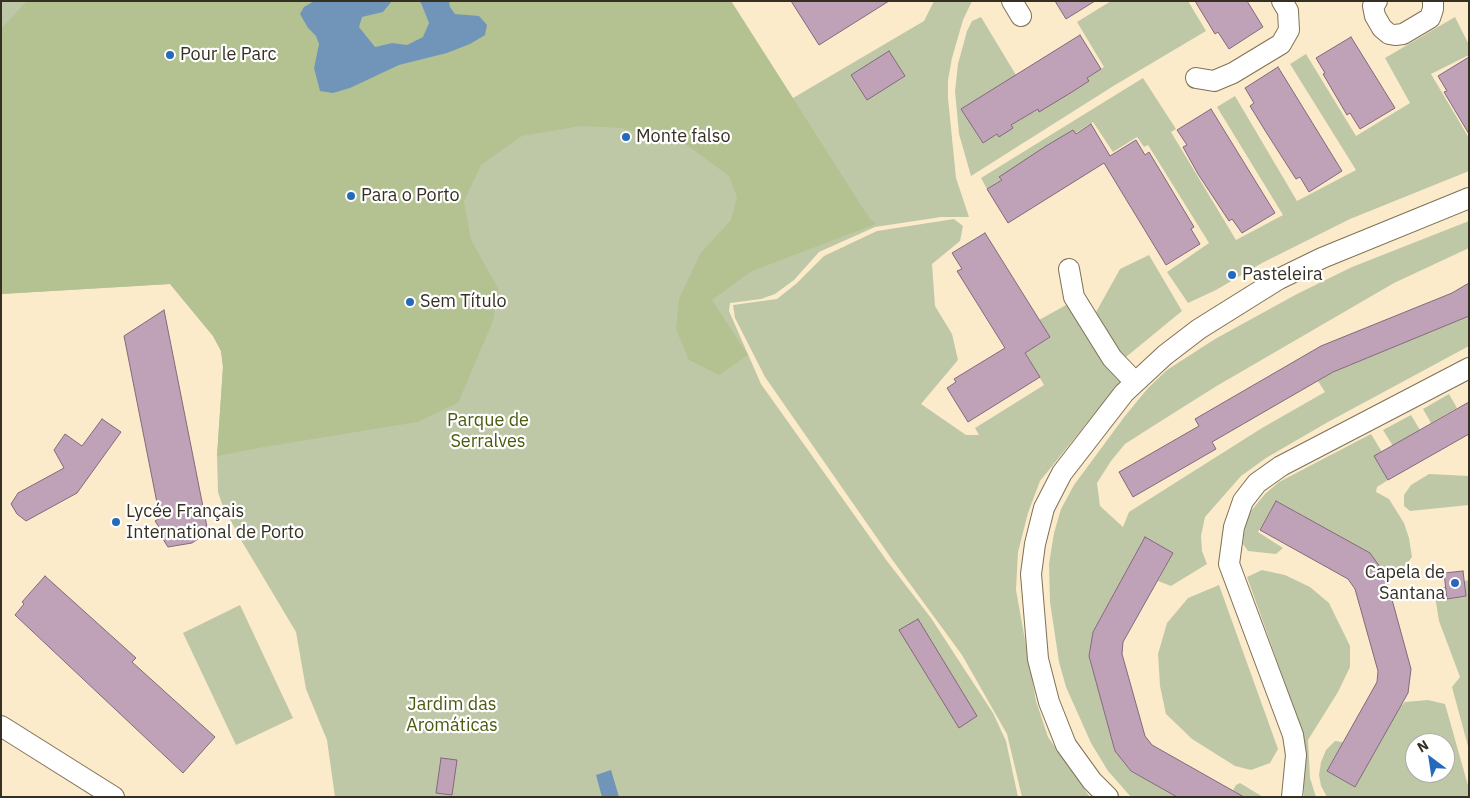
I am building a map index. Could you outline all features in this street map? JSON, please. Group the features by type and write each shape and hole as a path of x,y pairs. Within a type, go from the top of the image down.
{"street":[{"path":"1196,78 1214,81 1233,73 1281,44 1290,30 1288,11 1282,1"},
{"path":"1377,1 1373,6 1375,16 1382,28 1395,35 1403,34 1430,18 1434,9 1433,1"},
{"path":"1108,797 1092,781 1066,746 1048,702 1038,659 1032,574 1035,544 1044,508 1062,473 1088,437 1135,382 1165,354 1199,330 1279,279 1322,258 1469,198"},
{"path":"1069,269 1074,298 1112,358 1135,382"},
{"path":"1292,797 1296,755 1293,735 1229,564 1234,527 1243,502 1257,483 1281,466 1469,368"},
{"path":"1,726 114,797"}],"green space":[{"name":"Parque de Serralves","path":"1,1 731,1 793,98 924,21 934,1 972,1 963,20 948,80 956,178 969,217 941,217 875,227 819,252 794,280 775,294 761,299 730,303 729,311 761,384 887,561 931,618 993,713 1006,741 1018,797 335,797 327,740 306,689 296,632 241,540 222,504 218,492 217,456 223,367 221,351 213,336 170,284 1,294"},
{"path":"27,1 314,1 304,7 308,28 316,36 319,44 314,68 320,91 350,88 399,65 447,53 470,44 479,17 455,14 450,7 449,1 731,1 864,210 876,224 752,271 712,300 748,355 719,375 689,360 676,329 679,299 700,254 731,220 737,197 729,176 684,143 621,128 581,126 522,136 481,165 464,201 471,240 498,288 493,321 458,403 417,422 217,456 223,367 221,351 213,336 170,284 1,294 1,29"},
{"path":"392,1 418,1 421,3 429,23 423,37 407,45 392,43 375,47 359,27 362,17 383,12"},
{"path":"1111,1 1188,1 1206,31 1115,85 971,176 959,134 955,91 958,64 967,31 972,21 981,17 1016,75 962,109 983,143 1104,67 1077,22"},
{"path":"1455,17 1469,45 1469,55 1431,74 1469,138 1469,171 1350,219 1188,303 1167,272 1209,243 1148,145 1144,147 1137,137 1113,152 1093,122 987,189 981,178 1143,78 1176,129 1171,132 1236,240 1283,215 1217,107 1235,96 1297,201 1356,170 1290,64 1306,54 1356,136 1410,103 1385,58"},
{"path":"954,219 963,226 960,241 932,264 935,306 952,334 958,360 921,404 966,435 979,435 975,428 1044,385 1025,353 1050,337 1039,320 1068,304 1123,378 1040,481 1028,513 1018,552 1016,590 1036,701 1048,737 1090,797 1022,797 1007,734 962,655 891,558 765,377 735,318 733,305 777,299 797,283 824,256 877,231"},
{"path":"1469,221 1469,248 1394,283 1215,387 1150,428 1125,444 1097,483 1100,506 1123,527 1129,512 1262,428 1325,392 1318,381 1333,372 1469,316 1469,346 1328,422 1266,458 1241,476 1205,517 1201,536 1202,551 1207,564 1171,586 1158,581 1173,553 1145,538 1093,632 1089,656 1115,751 1131,771 1177,797 1131,797 1108,771 1091,743 1066,687 1059,662 1050,602 1049,564 1054,533 1061,509 1074,485 1125,416 1148,388 1167,370 1215,339 1297,294 1352,267"},
{"path":"1149,255 1182,311 1126,357 1118,355 1095,314 1120,269"},
{"path":"1449,394 1457,408 1431,423 1423,409"},
{"path":"1411,415 1420,430 1393,446 1383,430"},
{"path":"1371,434 1382,452 1375,457 1388,480 1377,487 1376,492 1389,499 1404,523 1409,538 1412,557 1404,567 1385,574 1369,553 1276,501 1258,532 1283,548 1276,554 1248,551 1243,544 1246,517 1265,494 1279,482"},
{"path":"1429,474 1469,476 1469,505 1410,511 1404,506 1404,495 1411,485"},
{"path":"1262,570 1285,575 1310,587 1329,603 1350,646 1350,667 1338,692 1308,740 1310,778 1316,797 1304,797 1303,733 1247,577"},
{"path":"1469,580 1469,750 1452,687 1460,677 1439,621 1434,590 1446,586 1448,599 1466,596 1464,581"},
{"path":"1219,585 1278,749 1270,763 1251,770 1235,766 1192,739 1166,714 1160,686 1158,654 1167,623 1188,598"},
{"path":"240,605 293,718 236,745 183,633"},
{"path":"1428,700 1445,704 1453,733 1405,733 1405,783 1455,783 1455,739 1469,789 1469,797 1327,797 1321,786 1319,775 1321,762 1326,750 1335,741 1343,742 1327,771 1355,787 1397,710 1405,702"},
{"path":"1240,783 1263,797 1239,797 1240,795 1233,790"}],"water":[{"path":"314,1 392,1 383,12 362,17 359,27 375,47 392,43 407,45 423,37 429,23 421,3 418,1 449,1 450,7 455,14 479,16 487,25 485,35 470,44 447,53 399,65 350,88 333,93 320,91 314,68 319,44 316,36 308,28 300,14 304,7"},
{"path":"611,770 619,797 602,797 596,775"}],"building":[{"path":"791,1 889,1 819,45"},
{"path":"1055,1 1095,1 1066,19"},
{"path":"1195,1 1247,1 1263,27 1229,49 1218,32 1215,34"},
{"path":"1080,35 1101,69 1087,78 1089,81 1072,92 1039,112 1038,109 1011,125 1013,128 999,137 997,134 983,143 961,109"},
{"path":"1351,37 1395,108 1360,129 1350,113 1347,115 1316,58"},
{"path":"889,51 905,76 867,100 851,75"},
{"path":"1469,57 1469,134 1444,92 1447,91 1438,76"},
{"path":"1278,67 1342,171 1309,192 1300,177 1296,179 1250,106 1254,103 1245,88"},
{"path":"1211,109 1275,213 1242,233 1232,219 1229,221 1198,174 1183,147 1187,145 1177,130"},
{"path":"1091,124 1110,156 1136,140 1145,155 1149,152 1194,227 1191,229 1200,244 1166,265 1104,163 1008,223 987,189 1002,180 999,177 1046,146 1073,130 1076,134"},
{"path":"985,233 1050,337 1025,353 1040,377 968,422 947,388 956,382 954,379 1005,348 957,271 962,269 952,253"},
{"path":"1469,283 1469,316 1333,372 1212,442 1216,449 1133,497 1119,472 1199,426 1195,419 1321,346 1452,293"},
{"path":"164,310 208,532 192,543 168,547 155,521 160,518 124,336"},
{"path":"1469,402 1469,434 1388,480 1374,456"},
{"path":"102,419 121,432 77,493 26,521 17,514 11,504 18,493 64,468 54,450 65,434 82,446"},
{"path":"1276,501 1370,553 1385,574 1411,669 1408,693 1355,787 1327,771 1377,682 1378,671 1355,589 1348,579 1260,530"},
{"path":"1145,537 1173,553 1123,642 1122,654 1145,736 1152,745 1244,797 1177,797 1131,771 1115,751 1089,656 1093,632"},
{"name":"Capela de Santana","path":"1463,571 1466,596 1447,599 1444,573"},
{"path":"45,576 136,658 132,662 215,737 183,773 15,615 24,604 22,602"},
{"path":"918,619 977,716 959,728 899,630"},
{"path":"441,758 457,760 452,795 436,793"}],"place":[{"name":"Pour le Parc","path":"170,55"},
{"name":"Monte falso","path":"626,137"},
{"name":"Para o Porto","path":"351,196"},
{"name":"Pasteleira","path":"1232,275"},
{"name":"Sem Título","path":"410,302"},
{"name":"Lycée Français International de Porto","path":"116,522"},
{"name":"Capela de Santana","path":"1455,583"}],"park label":[{"name":"Jardim das Aromáticas","path":"452,715"}]}
